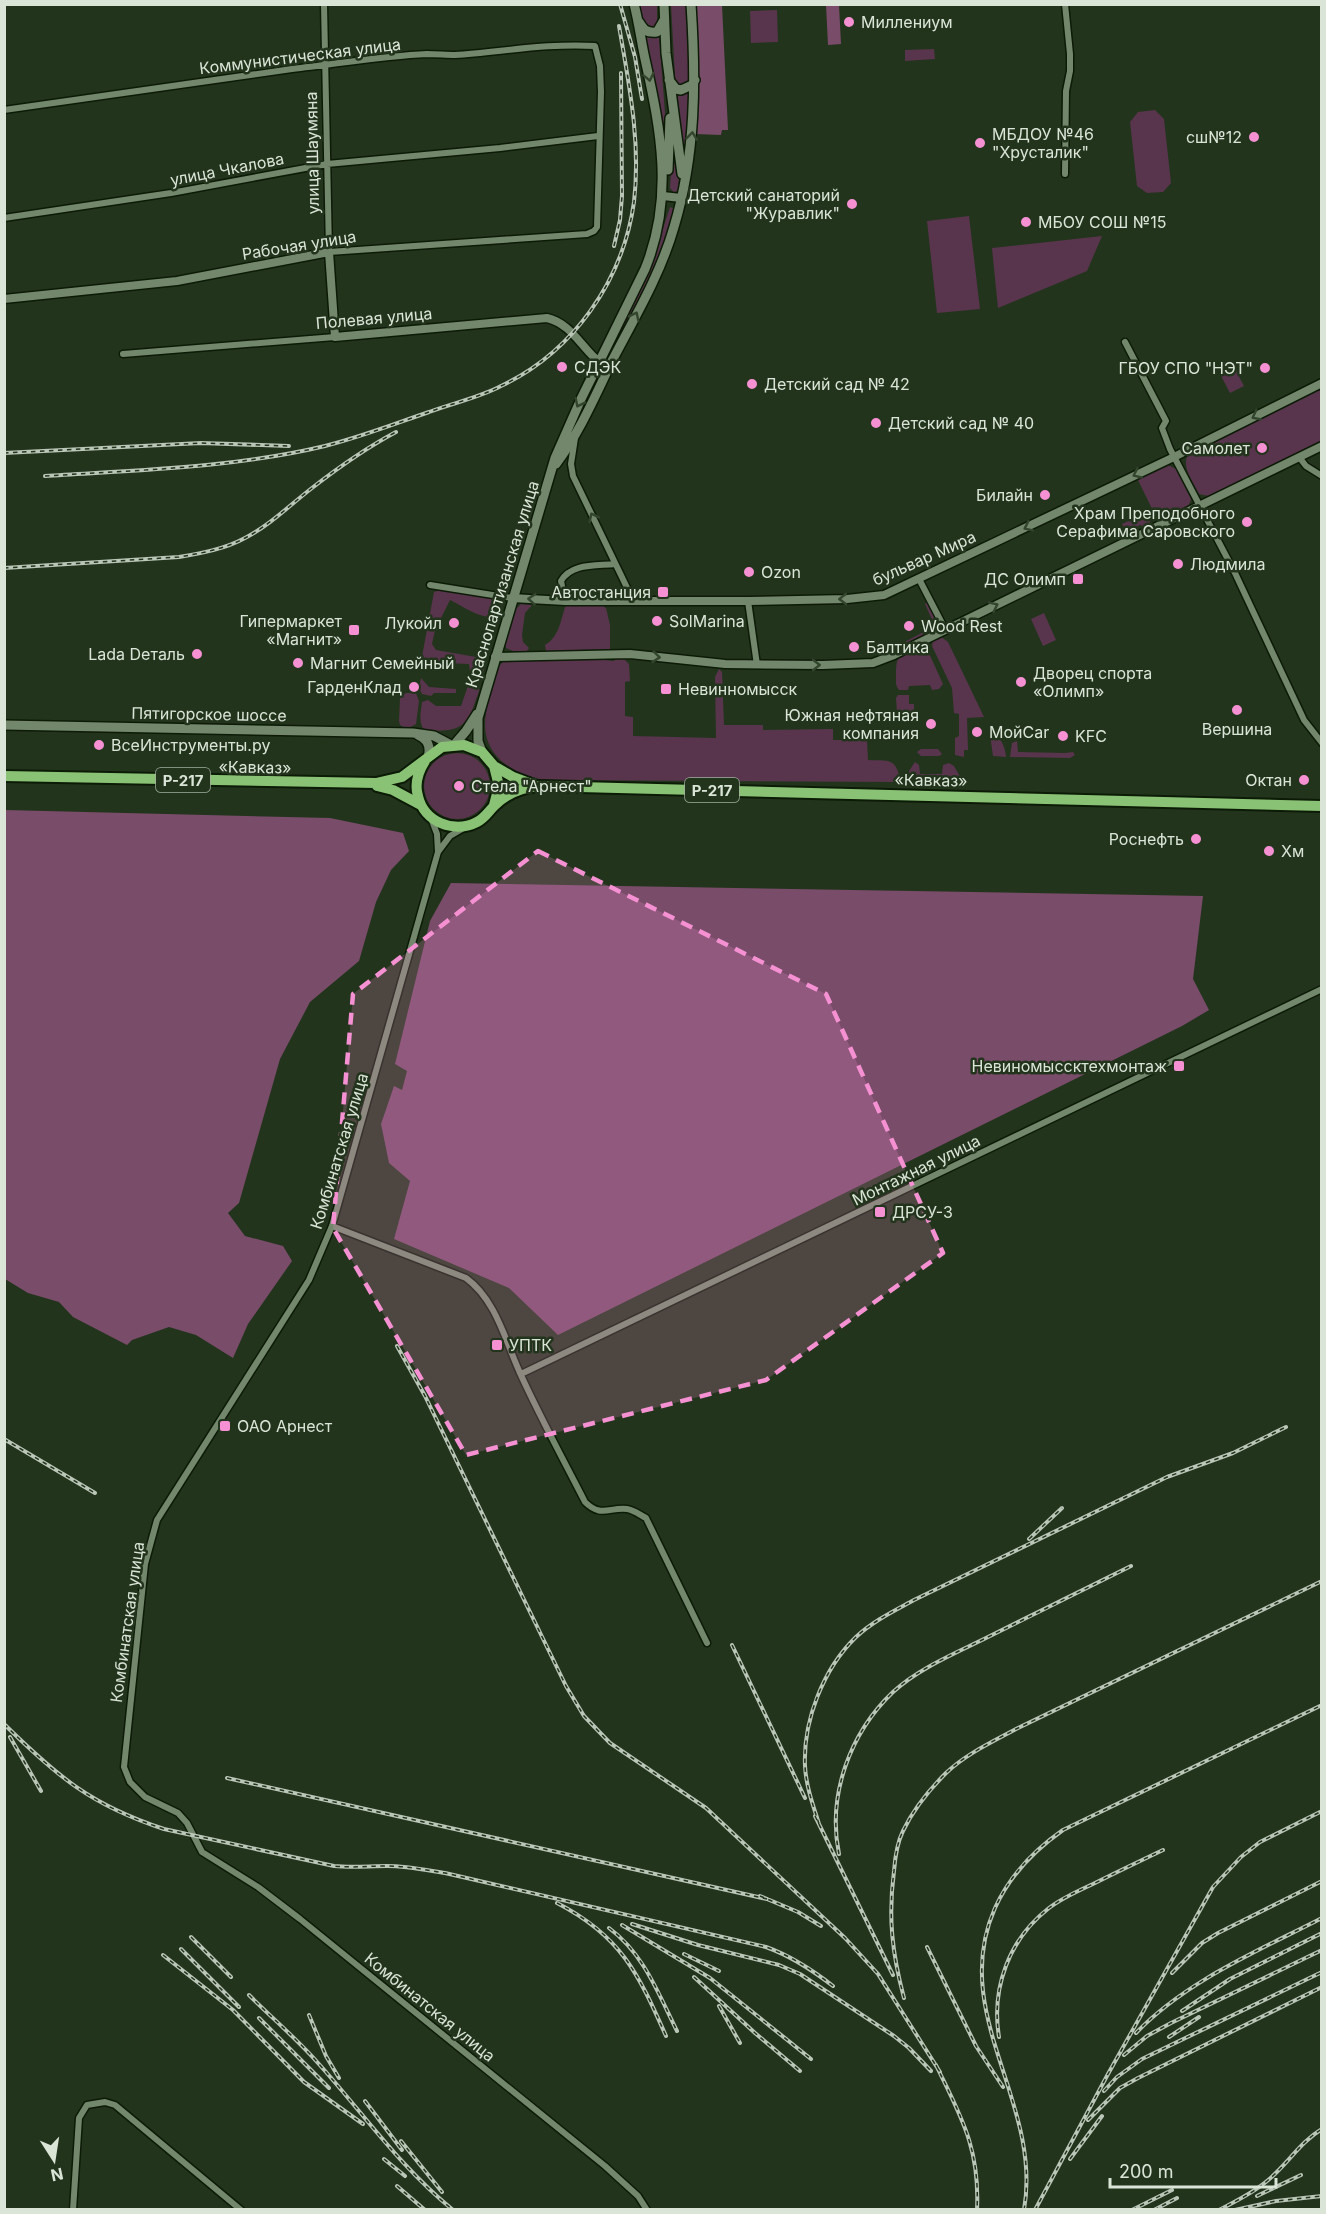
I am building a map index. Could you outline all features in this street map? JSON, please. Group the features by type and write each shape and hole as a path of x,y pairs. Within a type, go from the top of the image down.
{"highway":[{"path":"452,745 464,745 482,752"},
{"name":"«Кавказ»","path":"4,777 376,783 396,779 414,770 442,747 452,745"},
{"name":"«Кавказ»","path":"482,752 494,766 513,777 540,786"},
{"path":"421,805 416,787 420,768 426,759"},
{"path":"494,766 499,786 494,806"},
{"name":"«Кавказ»","path":"362,784 393,790 421,805 430,817"},
{"name":"«Кавказ»","path":"468,826 487,815 494,806 513,793 540,786 1322,806"},
{"path":"430,817 448,826 468,826"}],"main road":[{"name":"Краснопартизанская улица","path":"482,752 477,730 481,706 551,470 561,443 651,254 663,196 659,128 634,4"},
{"path":"664,4 671,102 679,143 682,195"},
{"name":"Краснопартизанская улица","path":"551,470 575,436 662,258 674,227 691,144 695,80 691,4"},
{"path":"638,20 644,30 649,33 657,32 665,19"},
{"path":"669,80 676,89 681,90 692,85 695,80"},
{"path":"663,196 668,171 671,102"},
{"name":"Краснопартизанская улица","path":"452,745 466,731 481,706"},
{"name":"Пятигорское шоссе","path":"4,725 413,733 434,736 452,745"},
{"path":"413,733 427,741 430,748 426,759"}],"street":[{"name":"улица Шаумяна","path":"324,4 329,252 336,337"},
{"path":"1065,4 1070,71 1065,90 1065,174"},
{"name":"Коммунистическая улица","path":"4,110 325,65 429,54 453,55 580,45 595,46 598,51 601,92 598,136"},
{"name":"улица Чкалова","path":"4,218 171,193 327,164 500,148 598,136"},
{"name":"Рабочая улица","path":"4,298 177,281 329,252 587,234 594,231 597,226 598,136"},
{"path":"663,196 682,195"},
{"name":"Полевая улица","path":"123,354 547,318 567,327 600,364 609,368"},
{"path":"1125,342 1166,421 1162,428 1174,457 1235,573 1304,720 1322,743"},
{"name":"бульвар Мира","path":"430,585 512,597 565,601 874,598 900,589 1321,384"},
{"path":"575,436 571,464 573,476 633,600"},
{"path":"495,657 630,654 757,665 873,663 1322,446"},
{"path":"1299,457 1306,466 1322,476"},
{"path":"565,601 561,580 565,573 573,568 615,564"},
{"path":"919,579 945,629"},
{"path":"748,601 757,665"},
{"name":"Комбинатская улица","path":"430,817 437,834 438,852 332,1226 309,1280 157,1520 145,1564 123,1758 126,1775 130,1782 145,1797 178,1813 187,1823 202,1852 258,1887 300,1918 605,2166 638,2196 647,2210"},
{"name":"Комбинатская улица","path":"438,852 450,836 468,826"},
{"name":"Монтажная улица","path":"521,1374 1322,989"},
{"path":"332,1226 466,1278 479,1287 489,1300 521,1374 585,1502 593,1510 609,1512 627,1509 645,1518 707,1643"},
{"path":"73,2210 79,2118 87,2105 105,2102 115,2105 241,2210"}],"highlighted area":[{"path":"538,851 826,994 943,1253 766,1380 466,1455 333,1228 353,994"}],"shaded area":[{"path":"639,5 657,5 657,26 653,30 645,25"},
{"path":"671,5 687,5 689,81 687,85 681,87 677,84 675,77"},
{"path":"693,5 722,5 728,130 722,130 721,135 695,134"},
{"path":"826,5 839,5 841,44 828,45"},
{"path":"777,10 778,42 751,43 750,11"},
{"path":"643,33 659,35 666,151"},
{"path":"934,49 935,59 905,61 905,50"},
{"path":"693,89 684,155 677,92"},
{"path":"1155,110 1164,119 1171,183 1163,192 1147,193 1137,186 1130,122 1138,112"},
{"path":"673,141 679,175 678,190 674,193 670,188"},
{"path":"670,207 675,209 665,242 641,296 606,362 604,360 655,253"},
{"path":"969,216 980,309 937,313 927,221"},
{"path":"1102,236 1087,271 998,308 992,248"},
{"path":"1234,367 1244,386 1230,393 1220,374"},
{"path":"1317,390 1321,391 1321,442 1209,496 1199,494 1187,468 1189,453"},
{"path":"1166,464 1176,469 1191,499 1185,508 1174,508 1156,517 1138,480"},
{"path":"1146,513 1151,518 1149,526 1140,525 1126,531 1122,524"},
{"path":"440,590 498,598 503,601 501,611 496,616 489,617 472,612 450,600 435,630 432,644 436,650 476,657 484,668 479,675 470,671 469,664 421,662 434,592"},
{"path":"927,602 939,623 938,628 894,651 897,646 935,626 925,604"},
{"path":"521,604 532,605 525,613 522,635 523,642 529,648 526,652 506,648 516,609"},
{"path":"602,605 606,608 610,625 610,649 546,651 545,645 556,634 565,607"},
{"path":"1044,613 1056,640 1043,646 1031,619"},
{"path":"489,626 494,627 494,634 491,645 485,653 483,645"},
{"path":"940,636 948,642 984,717 967,718 968,750 964,750 964,757 955,755 955,738 959,736 959,714 954,713 952,688 932,646 933,640"},
{"path":"920,646 928,651 943,684 939,689 932,690 930,685 909,686 908,690 899,690 896,682 898,659"},
{"path":"623,658 629,664 630,681 625,682 625,716 633,717 633,736 716,738 715,677 719,669 722,672 724,725 763,725 763,730 833,729 833,740 867,740 868,760 890,762 896,767 900,780 894,782 546,780 524,775 497,757 487,738 485,719 498,667 504,661 596,659 613,661"},
{"path":"421,678 429,687 456,689 456,693 434,693 431,696 422,694 419,688"},
{"path":"471,679 477,681 479,690 468,718 451,730 424,730 420,720 422,702 428,700 436,706 461,706 469,683 466,682"},
{"path":"406,693 416,693 419,701 416,724 407,729 400,725 399,721 400,698"},
{"path":"898,695 909,695 909,704 914,704 914,714 897,712 896,698"},
{"path":"993,732 1002,743 1006,757 993,756 990,735"},
{"path":"1017,741 1018,752 1073,752 1075,755 1070,758 1010,757 1012,743"},
{"path":"921,749 938,749 942,754 921,756 917,752"},
{"path":"450,753 464,753 476,758 485,767 490,786 488,799 481,810 464,819 450,819 438,814 429,805 424,793 424,779 429,767 438,758"},
{"path":"915,762 919,765 920,774 942,774 943,765 949,763 954,766 962,780 910,780 909,771"},
{"path":"5,810 330,818 403,833 409,851 391,870 376,902 359,961 310,1002 280,1059 239,1203 228,1213 245,1236 283,1246 292,1261 248,1324 233,1358 196,1335 169,1327 132,1340 127,1345 73,1317 59,1302 28,1293 5,1279"},
{"path":"451,883 1203,896 1193,979 1209,1010 1182,1026 558,1335 509,1288 394,1239 410,1181 389,1163 381,1124 394,1086 402,1090 407,1071 395,1064 430,921"}],"railway":[{"path":"620,4 635,57 642,99"},
{"path":"45,476 221,464 325,446 483,394 527,372 551,354 572,334 606,286 619,259 628,231 634,202 636,157 633,113 619,26"},
{"path":"614,246 620,220 622,196 621,73"},
{"path":"4,568 179,557 229,545 263,527 343,465 396,432"},
{"path":"4,453 201,443 289,446"},
{"path":"397,1346 425,1396 566,1686 584,1716 610,1743 706,1808 845,1938 878,1974 940,2072"},
{"path":"819,1824 810,1795 805,1766 807,1731 817,1697 825,1680 844,1650 863,1631 914,1600 1167,1477 1233,1453 1286,1427"},
{"path":"4,1439 95,1493"},
{"path":"1029,1539 1062,1508"},
{"path":"839,1854 836,1810 845,1766 865,1726 893,1692 903,1683 938,1662 1131,1566"},
{"path":"904,1998 894,1950 891,1920 897,1851 901,1836 912,1815 946,1773 971,1754 1016,1729 1322,1581"},
{"path":"732,1645 805,1798"},
{"path":"1024,2210 1026,2170 1021,2132 989,2022 982,1985 984,1947 995,1908 1001,1896 1023,1864 1063,1830 1322,1705"},
{"path":"4,1724 59,1774 77,1787 116,1810 164,1829 334,1866 394,1866 445,1873 766,1947 784,1954 833,1986"},
{"path":"10,1737 41,1791"},
{"path":"227,1778 767,1899"},
{"path":"1035,2210 1213,1887 1241,1857 1260,1842 1322,1811"},
{"path":"815,1816 893,1975"},
{"path":"999,2037 998,2001 1006,1966 1023,1934 1035,1920 1065,1898 1163,1850"},
{"path":"1172,1973 1202,1943 1218,1933 1322,1881"},
{"path":"760,1896 798,1912 821,1926"},
{"path":"557,1903 597,1929 625,1958 646,1993 666,2036"},
{"path":"1136,2033 1156,2014 1200,1982 1322,1918"},
{"path":"632,1924 698,1945 779,1965 800,1974 894,2036 931,2071"},
{"path":"622,1925 710,1978 811,2059"},
{"path":"609,1928 621,1938 641,1962 677,2031"},
{"path":"1182,2011 1230,1979 1322,1933"},
{"path":"191,1937 231,1977"},
{"path":"927,1947 976,2046 1003,2087"},
{"path":"181,1949 239,2007"},
{"path":"1124,2055 1147,2036 1171,2023 1322,1950"},
{"path":"684,1954 719,1971"},
{"path":"163,1955 233,2010 304,2082 363,2124"},
{"path":"1104,2091 1117,2077 1142,2059 1322,1972"},
{"path":"694,1977 800,2071"},
{"path":"1088,2120 1120,2088 1322,1987"},
{"path":"249,1995 310,2054 399,2158 453,2210"},
{"path":"719,2006 740,2043"},
{"path":"309,2015 326,2056 339,2078"},
{"path":"1169,2037 1199,2017"},
{"path":"259,2018 329,2088"},
{"path":"936,2065 961,2117 972,2151 977,2188 977,2210"},
{"path":"365,2101 402,2150"},
{"path":"1070,2159 1102,2116"},
{"path":"1219,2210 1262,2185 1307,2140 1322,2129"},
{"path":"401,2141 442,2192"},
{"path":"384,2159 405,2176"},
{"path":"1257,2196 1301,2175"},
{"path":"397,2186 425,2210"},
{"path":"1132,2210 1172,2190"},
{"path":"1235,2210 1276,2201 1322,2196"},
{"path":"1154,2210 1177,2198"}],"place":[{"name":"Миллениум","path":"849,22"},
{"name":"сш№12","path":"1254,137"},
{"name":"МБДОУ №46 \"Хрусталик\"","path":"980,143"},
{"name":"Детский санаторий \"Журавлик\"","path":"852,204"},
{"name":"МБОУ СОШ №15","path":"1026,222"},
{"name":"СДЭК","path":"562,367"},
{"name":"ГБОУ СПО \"НЭТ\"","path":"1265,368"},
{"name":"Детский сад № 42","path":"752,384"},
{"name":"Детский сад № 40","path":"876,423"},
{"name":"Самолет","path":"1262,448"},
{"name":"Билайн","path":"1045,495"},
{"name":"Храм Преподобного Серафима Саровского","path":"1247,522"},
{"name":"Людмила","path":"1178,564"},
{"name":"Ozon","path":"749,572"},
{"name":"ДС Олимп","path":"1078,579"},
{"name":"Автостанция","path":"663,592"},
{"name":"SolMarina","path":"657,621"},
{"name":"Лукойл","path":"454,623"},
{"name":"Wood Rest","path":"909,626"},
{"name":"Гипермаркет «Магнит»","path":"354,630"},
{"name":"Балтика","path":"854,647"},
{"name":"Lada Dеталь","path":"197,654"},
{"name":"Магнит Семейный","path":"298,663"},
{"name":"Дворец спорта «Олимп»","path":"1021,682"},
{"name":"ГарденКлад","path":"414,687"},
{"name":"Невинномысск","path":"666,689"},
{"name":"Вершина","path":"1237,710"},
{"name":"Южная нефтяная компания","path":"931,724"},
{"name":"МойCar","path":"977,732"},
{"name":"KFC","path":"1063,736"},
{"name":"ВсеИнструменты.ру","path":"99,745"},
{"name":"Октан","path":"1304,780"},
{"name":"Стела \"Арнест\"","path":"459,786"},
{"name":"Роснефть","path":"1196,839"},
{"name":"Хм","path":"1269,851"},
{"name":"Невиномыссктехмонтаж","path":"1179,1066"},
{"name":"ДРСУ-3","path":"880,1212"},
{"name":"УПТК","path":"497,1345"},
{"name":"ОАО Арнест","path":"225,1426"}]}
